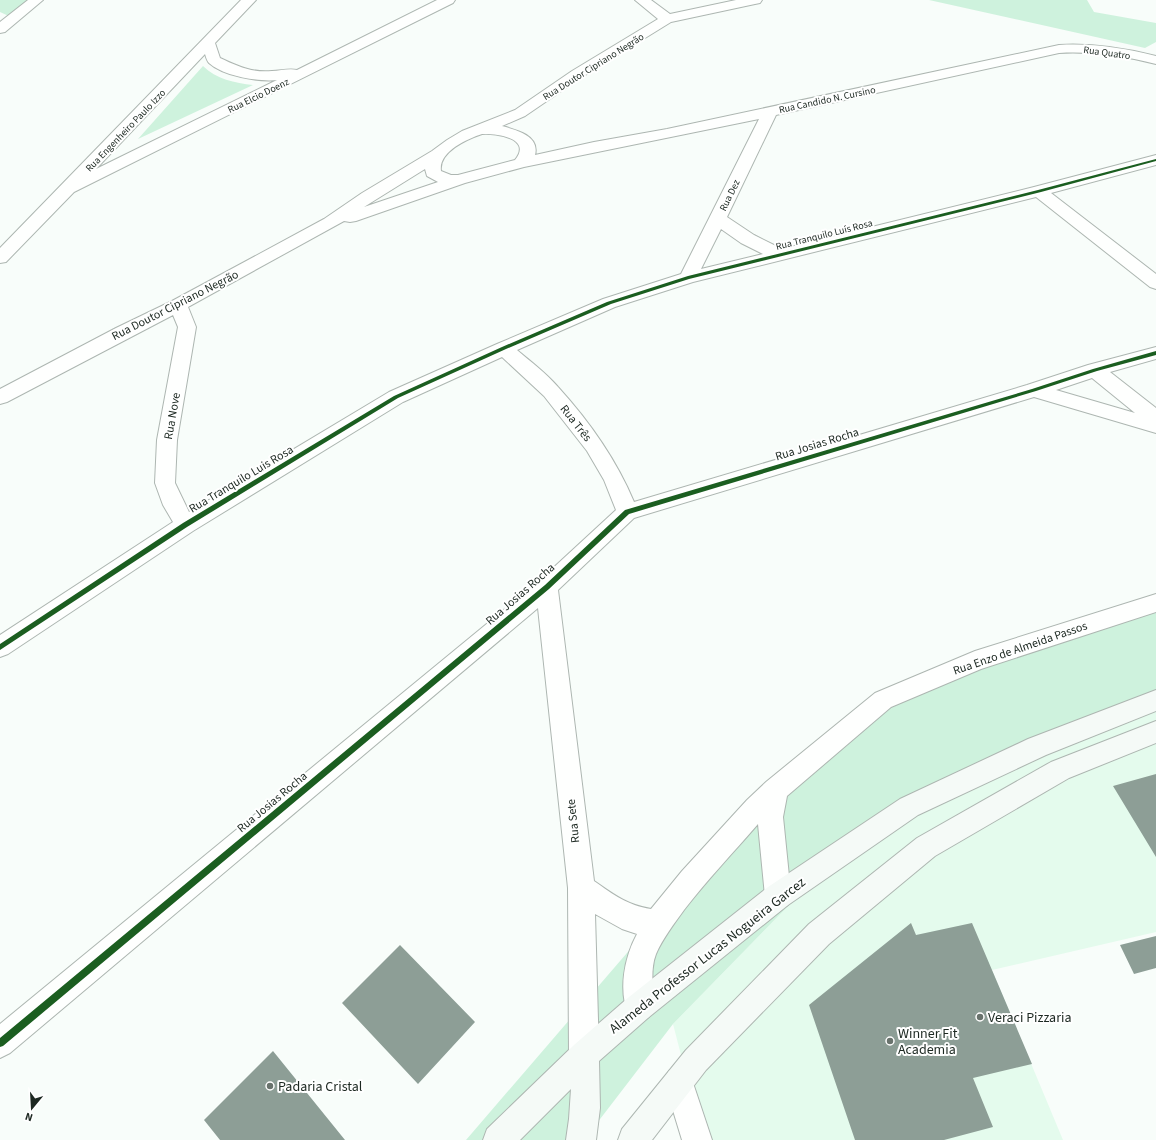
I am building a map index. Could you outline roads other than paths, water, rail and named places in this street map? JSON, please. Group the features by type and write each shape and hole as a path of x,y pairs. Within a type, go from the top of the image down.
{"main road":[{"name":"Alameda Professor Lucas Nogueira Garcez","path":"498,1140 584,1055 639,1007 778,896 909,807 1036,747 1156,700"},
{"path":"633,1140 696,1060 819,934 926,847 1060,770 1156,732"},
{"path":"581,1140 584,1126 586,1091 584,1055"}],"street":[{"path":"0,29 36,0"},
{"name":"Rua Engenheiro Paulo Izzo","path":"0,258 249,0"},
{"name":"Rua Elcio Doenz","path":"68,189 448,0"},
{"path":"642,0 667,20"},
{"name":"Rua Doutor Cipriano Negrão","path":"0,397 178,305 330,223 368,196 436,156 446,147 467,135 520,113 577,74 667,20 755,0"},
{"path":"0,12 12,18"},
{"path":"208,43 214,60 237,72 270,76 306,71"},
{"name":"Rua Quatro","path":"1059,49 1076,48 1102,50 1154,58"},
{"name":"Rua Candido N. Cursino","path":"459,180 521,163 594,146 667,134 1059,49"},
{"name":"Rua Dez","path":"688,278 770,112"},
{"path":"520,113 522,140 529,149 528,157 521,163"},
{"name":"Rua Candido N. Cursino","path":"480,130 493,129 506,131 522,140 594,146"},
{"path":"436,156 432,163 433,173 448,180 459,180"},
{"name":"Rua Tranquilo Luís Rosa","path":"504,348 609,303 688,278 1040,191 1156,160"},
{"name":"Rua Doutor Cipriano Negrão","path":"330,223 459,180"},
{"path":"1040,191 1156,283"},
{"path":"718,218 745,239 759,247 780,255"},
{"name":"Rua Nove","path":"178,305 187,327 168,440 165,484 185,525"},
{"name":"Rua Três","path":"504,348 551,391 594,446 614,479 628,512"},
{"name":"Rua Tranquilo Luis Rosa","path":"0,647 185,525 396,398 504,348"},
{"name":"Rua Josias Rocha","path":"0,1043 547,587 628,512 1034,390 1094,370 1156,353"},
{"path":"1094,370 1156,418"},
{"name":"Rua Doutor Cipriano Negrão","path":"0,389 20,386"},
{"path":"1034,390 1156,426"},
{"name":"Rua Sete","path":"547,587 580,888 584,1055"},
{"name":"Rua Enzo de Almeida Passos","path":"639,1007 638,979 642,953 657,924 691,880 756,808 775,790 882,700 975,661 1156,603"},
{"path":"775,790 770,817 778,896"},
{"path":"580,888 609,908 632,918 657,924"},
{"path":"679,1081 697,1140"}],"place":[{"name":"Veraci Pizzaria","path":"980,1017"},
{"name":"Winner Fit Academia","path":"890,1041"},
{"name":"Padaria Cristal","path":"270,1086"}]}
